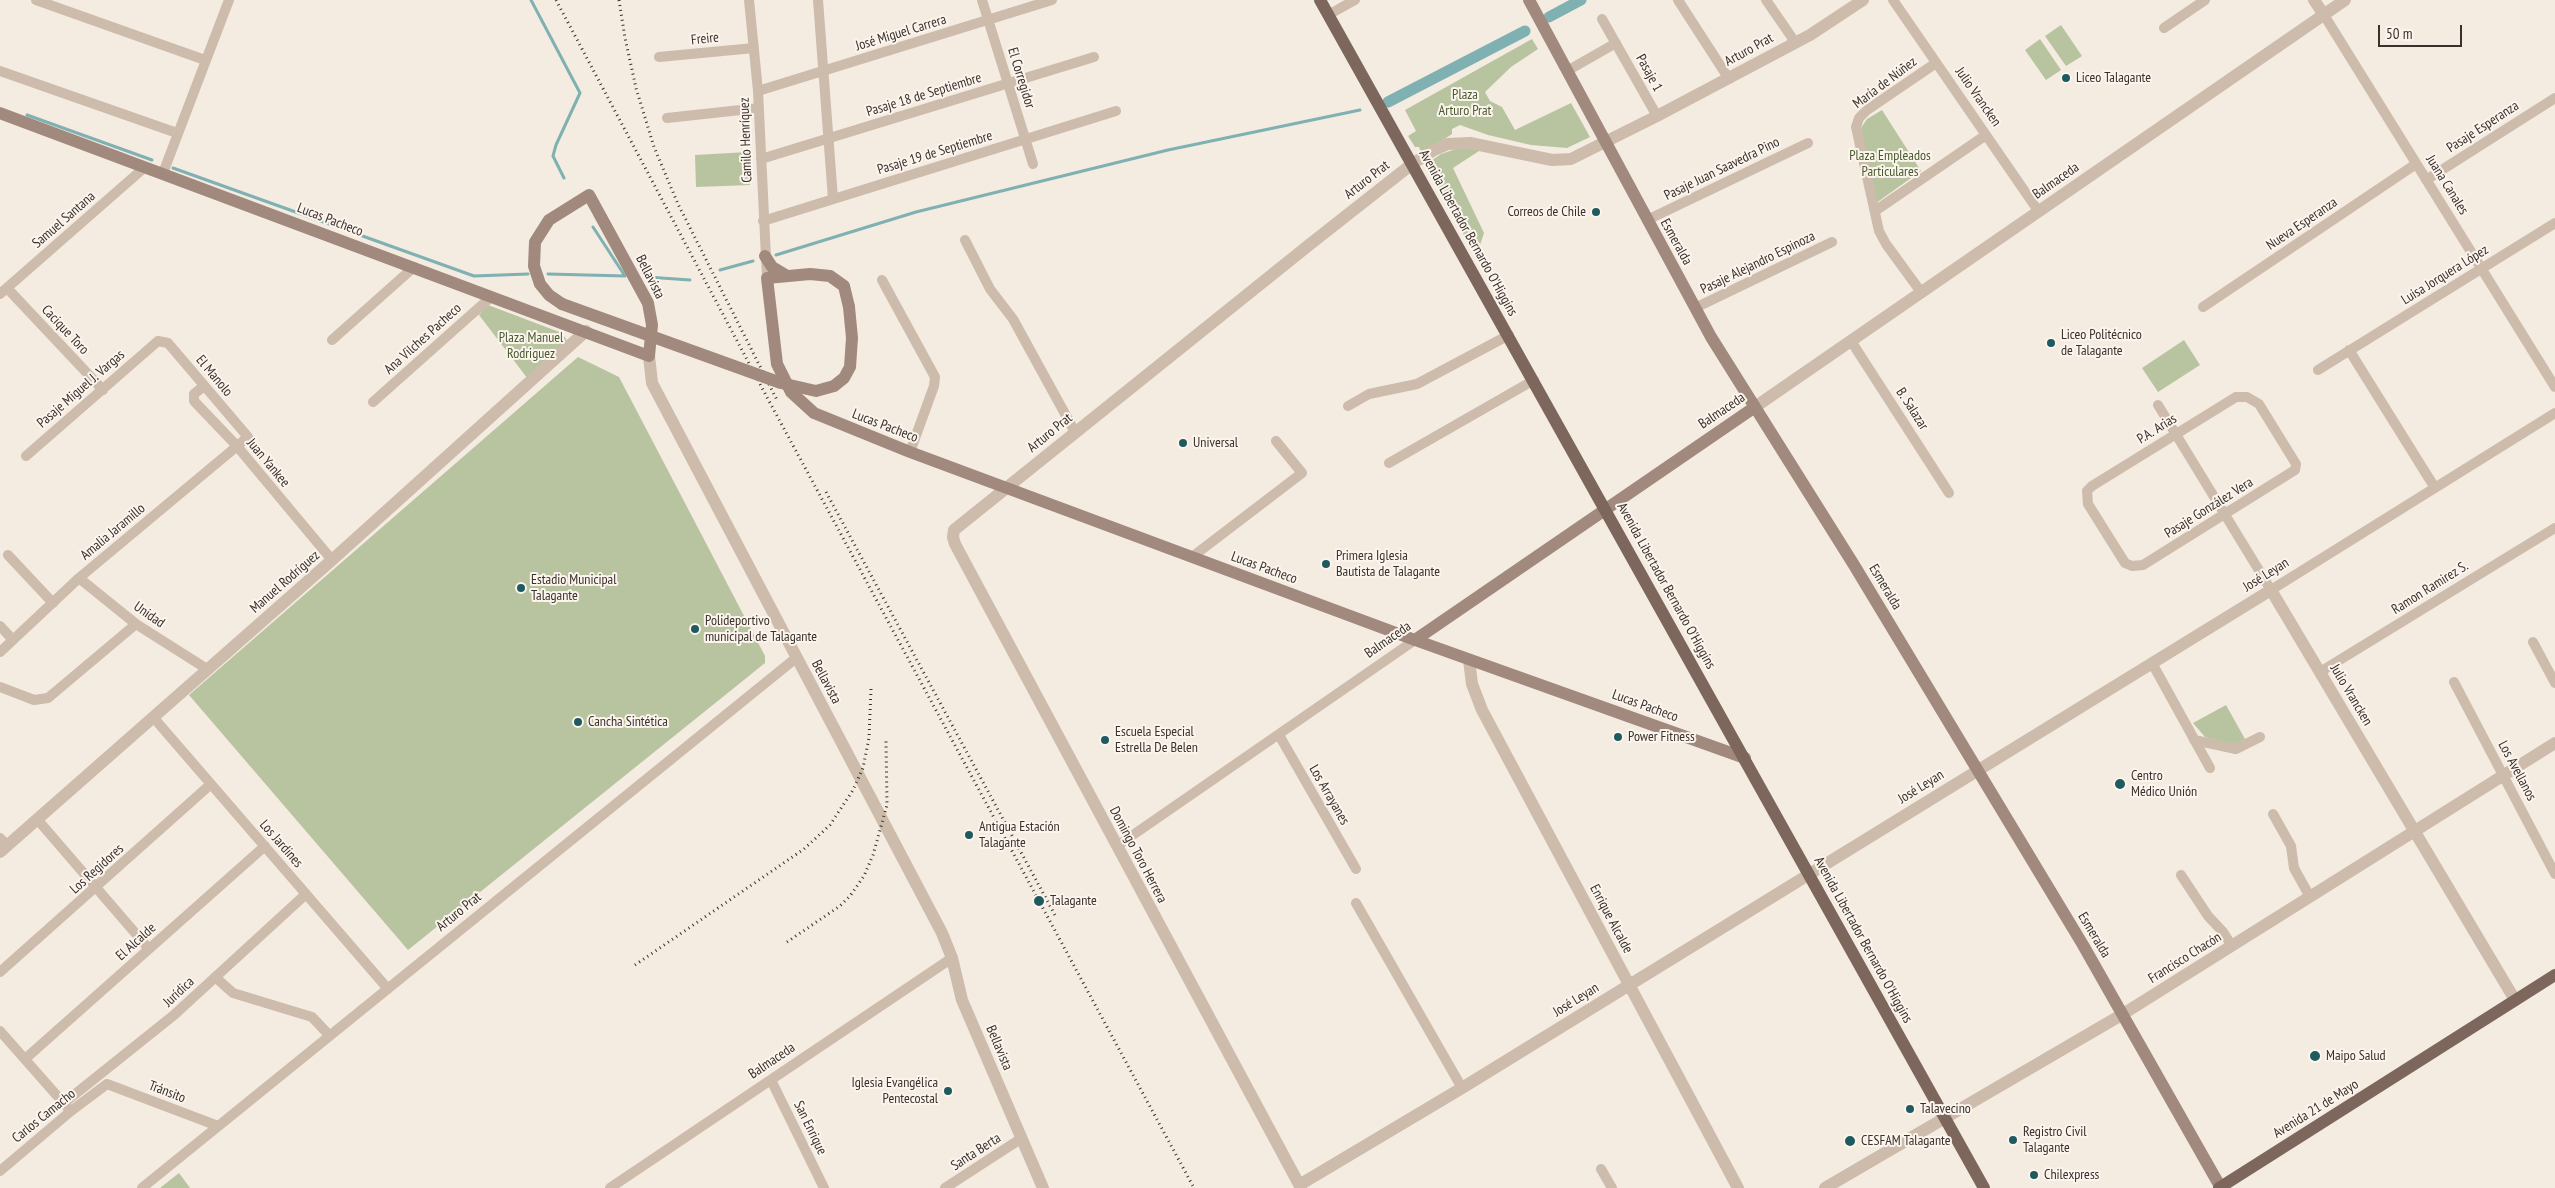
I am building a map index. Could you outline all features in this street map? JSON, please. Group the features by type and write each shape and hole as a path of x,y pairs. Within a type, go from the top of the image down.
{"main road":[{"name":"Avenida Libertador Bernardo O'Higgins","path":"1320,0 1509,335 1984,1188"},
{"name":"Esmeralda","path":"1533,1 1567,71 1725,361 1859,573 2123,1014 2220,1188"},
{"name":"Lucas Pacheco","path":"0,113 649,356"},
{"name":"Bellavista","path":"649,356 652,325 648,303 589,195 549,220 535,242 534,266 540,284 549,295 562,304 781,383 816,391 829,389 840,382 850,367 852,338 847,292 834,278 810,274 787,276"},
{"path":"765,256 772,267 787,276"},
{"path":"767,278 787,276"},
{"path":"769,300 774,289 787,276"},
{"name":"Lucas Pacheco","path":"767,278 777,364 785,383 798,400 814,413 910,452 1415,640 1744,758"},
{"name":"Balmaceda","path":"1415,640 1755,407"},
{"name":"Avenida 21 de Mayo","path":"2220,1188 2555,975"}],"street":[{"path":"36,0 205,60"},
{"path":"163,173 228,0"},
{"path":"818,0 833,199"},
{"name":"El Corregidor","path":"982,0 1033,164"},
{"name":"José Miguel Carrera","path":"758,91 1052,0"},
{"path":"1328,15 1355,0"},
{"path":"1678,0 1729,79"},
{"path":"1766,0 1795,42"},
{"name":"Julio Vrancken","path":"1893,0 2038,212"},
{"path":"2164,28 2204,0"},
{"name":"Juana Canales","path":"2314,0 2554,385"},
{"name":"Balmaceda","path":"1755,407 2345,0"},
{"name":"Camilo Henríquez","path":"752,1 767,278"},
{"name":"Arturo Prat","path":"953,533 958,524 1412,164 1434,150 1456,143 1470,142 1558,160 1571,158 1729,79 1795,42 1860,1"},
{"name":"Pasaje 1","path":"1602,18 1657,116"},
{"path":"1567,71 1616,43"},
{"name":"Freire","path":"659,57 754,48"},
{"name":"Pasaje 18 de Septiembre","path":"761,159 1094,56"},
{"name":"María de Núñez","path":"1921,292 1886,244 1879,231 1856,136 1858,118 1936,63"},
{"path":"0,71 177,134"},
{"name":"Pasaje Esperanza","path":"2426,180 2555,98"},
{"path":"667,118 759,108"},
{"name":"Pasaje 19 de Septiembre","path":"763,221 1116,111"},
{"path":"1874,211 1986,135"},
{"name":"Pasaje Juan Saavedra Pino","path":"1648,220 1808,143"},
{"name":"Nueva Esperanza","path":"2203,306 2416,164"},
{"name":"Samuel Santana","path":"4,291 145,167"},
{"name":"Luisa Jorquera López","path":"2318,370 2555,222"},
{"path":"966,240 990,290 1013,319 1075,432"},
{"name":"Pasaje Alejandro Espinoza","path":"1695,308 1832,242"},
{"path":"332,340 414,267"},
{"path":"882,280 935,377 934,386 910,452"},
{"name":"Cacique Toro","path":"4,291 103,390"},
{"name":"Ana Vilches Pacheco","path":"373,402 491,297"},
{"name":"Manuel Rodríguez","path":"2,845 37,819 332,560 586,332"},
{"path":"1348,406 1369,394 1417,384 1509,335"},
{"name":"B. Salazar","path":"1851,341 1949,493"},
{"name":"Pasaje Miguel J. Vargas","path":"26,456 103,390 154,342"},
{"name":"El Manolo","path":"154,342 168,343 248,438"},
{"path":"2349,350 2435,488"},
{"name":"Bellavista","path":"649,356 652,383 942,933 952,958 962,1000 1043,1188"},
{"path":"1389,463 1534,380"},
{"name":"Juan Yankee","path":"204,386 194,394 193,399 236,446 332,560"},
{"name":"P.A. Arias","path":"2086,494 2092,486 2231,399 2247,396"},
{"name":"Pasaje González Vera","path":"2086,494 2088,504 2122,560 2132,566 2143,565 2225,515 2296,468 2296,464 2262,408 2255,400 2247,396"},
{"name":"Julio Vrancken","path":"2158,405 2271,590 2515,1000"},
{"name":"José Leyan","path":"1301,1186 2271,590 2555,413"},
{"name":"Amalia Jaramillo","path":"0,652 79,578 248,438"},
{"path":"1192,557 1302,473 1276,441"},
{"name":"Ramon Ramirez S.","path":"2320,672 2555,528"},
{"name":"Domingo Toro Herrera","path":"953,533 954,541 960,553 1301,1186"},
{"path":"8,556 53,603"},
{"name":"Unidad","path":"79,578 136,624 206,669"},
{"path":"0,687 34,700 48,698 136,624"},
{"path":"0,626 12,640"},
{"name":"Balmaceda","path":"1117,846 1415,640"},
{"path":"2534,642 2555,684"},
{"name":"Arturo Prat","path":"142,1188 796,658"},
{"name":"Enrique Alcalde","path":"1470,660 1472,684 1482,710 1738,1188"},
{"path":"2152,663 2210,768"},
{"name":"Los Avellanos","path":"2454,682 2555,874"},
{"name":"Los Jardines","path":"153,717 388,988"},
{"name":"Los Arrayanes","path":"1279,735 1356,869"},
{"path":"2194,740 2236,749 2260,737"},
{"name":"Francisco Chacón","path":"1825,1188 2123,1014 2555,743"},
{"name":"Los Regidores","path":"0,972 211,784"},
{"path":"2273,814 2291,846 2294,868 2310,896"},
{"path":"37,819 149,949"},
{"name":"El Alcalde","path":"25,1059 265,846"},
{"path":"2181,876 2208,916 2223,932 2232,946"},
{"name":"Jurídica","path":"64,1103 174,1015 306,894"},
{"path":"1356,903 1462,1088"},
{"name":"Balmaceda","path":"610,1188 952,958"},
{"path":"215,977 233,993 312,1017 329,1035"},
{"path":"0,1030 71,1111"},
{"name":"San Enrique","path":"771,1080 824,1188"},
{"name":"Tránsito","path":"107,1084 218,1126"},
{"name":"Carlos Camacho","path":"0,1171 71,1111 107,1084"},
{"name":"Santa Berta","path":"945,1188 1022,1138"},
{"path":"1601,1169 1612,1188"}],"green space":[{"path":"2061,25 2082,56 2066,66 2045,36"},
{"name":"Plaza Arturo Prat","path":"1532,39 1538,49 1511,67 1485,92 1490,101 1502,107 1515,130 1571,103 1590,137 1567,148 1531,145 1488,135 1460,125 1452,129 1452,134 1422,154 1419,147 1415,147 1408,136 1416,131 1405,110"},
{"path":"2040,39 2061,70 2046,80 2025,50"},
{"name":"Plaza Empleados Particulares","path":"1882,110 1921,171 1876,203 1861,128 1867,119"},
{"path":"1462,147 1482,149 1453,168 1484,233 1476,257 1427,167 1428,163 1441,154"},
{"path":"748,152 750,185 696,187 695,155"},
{"name":"Plaza Manuel Rodriguez","path":"488,305 562,333 568,342 528,379 479,315"},
{"path":"2184,340 2200,365 2158,392 2142,368"},
{"name":"Estadio Municipal Talagante","path":"578,357 619,377 765,656 765,663 408,950 189,695"},
{"path":"2226,705 2245,739 2235,745 2205,737 2193,723"},
{"path":"179,1173 190,1188 160,1188"}],"waterway":[{"path":"531,0 580,93 556,145 553,156 564,178"},
{"path":"1549,17 1581,0"},
{"path":"1388,102 1525,31"},
{"path":"776,255 916,212 1168,150 1360,110"},
{"path":"27,115 152,160"},
{"path":"173,168 474,276 528,274"},
{"path":"593,227 625,276"},
{"path":"720,270 753,261"},
{"path":"548,274 625,276"},
{"path":"647,277 690,280"}],"railway":[{"path":"556,0 769,401 1194,1188"},
{"path":"619,0 636,88 654,147 678,204 778,402"},
{"path":"826,492 1056,917"},
{"path":"635,965 804,849 830,825 853,790 863,768 869,738 871,689"},
{"path":"787,942 840,906 850,896 864,876 873,855 887,805 886,741"}],"place":[{"name":"Liceo Talagante","path":"2066,78"},
{"name":"Correos de Chile","path":"1596,212"},
{"name":"Liceo Politécnico de Talagante","path":"2051,343"},
{"name":"Universal","path":"1183,443"},
{"name":"Primera Iglesia Bautista de Talagante","path":"1326,564"},
{"name":"Estadio Municipal Talagante","path":"521,588"},
{"name":"Polideportivo municipal de Talagante","path":"695,629"},
{"name":"Cancha Sintética","path":"578,722"},
{"name":"Power Fitness","path":"1618,737"},
{"name":"Escuela Especial Estrella De Belen","path":"1105,740"},
{"name":"Centro Médico Unión","path":"2120,784"},
{"name":"Antigua Estación Talagante","path":"969,835"},
{"name":"Talagante","path":"1039,901"},
{"name":"Maipo Salud","path":"2315,1056"},
{"name":"Iglesia Evangélica Pentecostal","path":"948,1091"},
{"name":"Talavecino","path":"1910,1109"},
{"name":"Registro Civil Talagante","path":"2013,1140"},
{"name":"CESFAM Talagante","path":"1850,1141"},
{"name":"Chilexpress","path":"2034,1175"}]}
